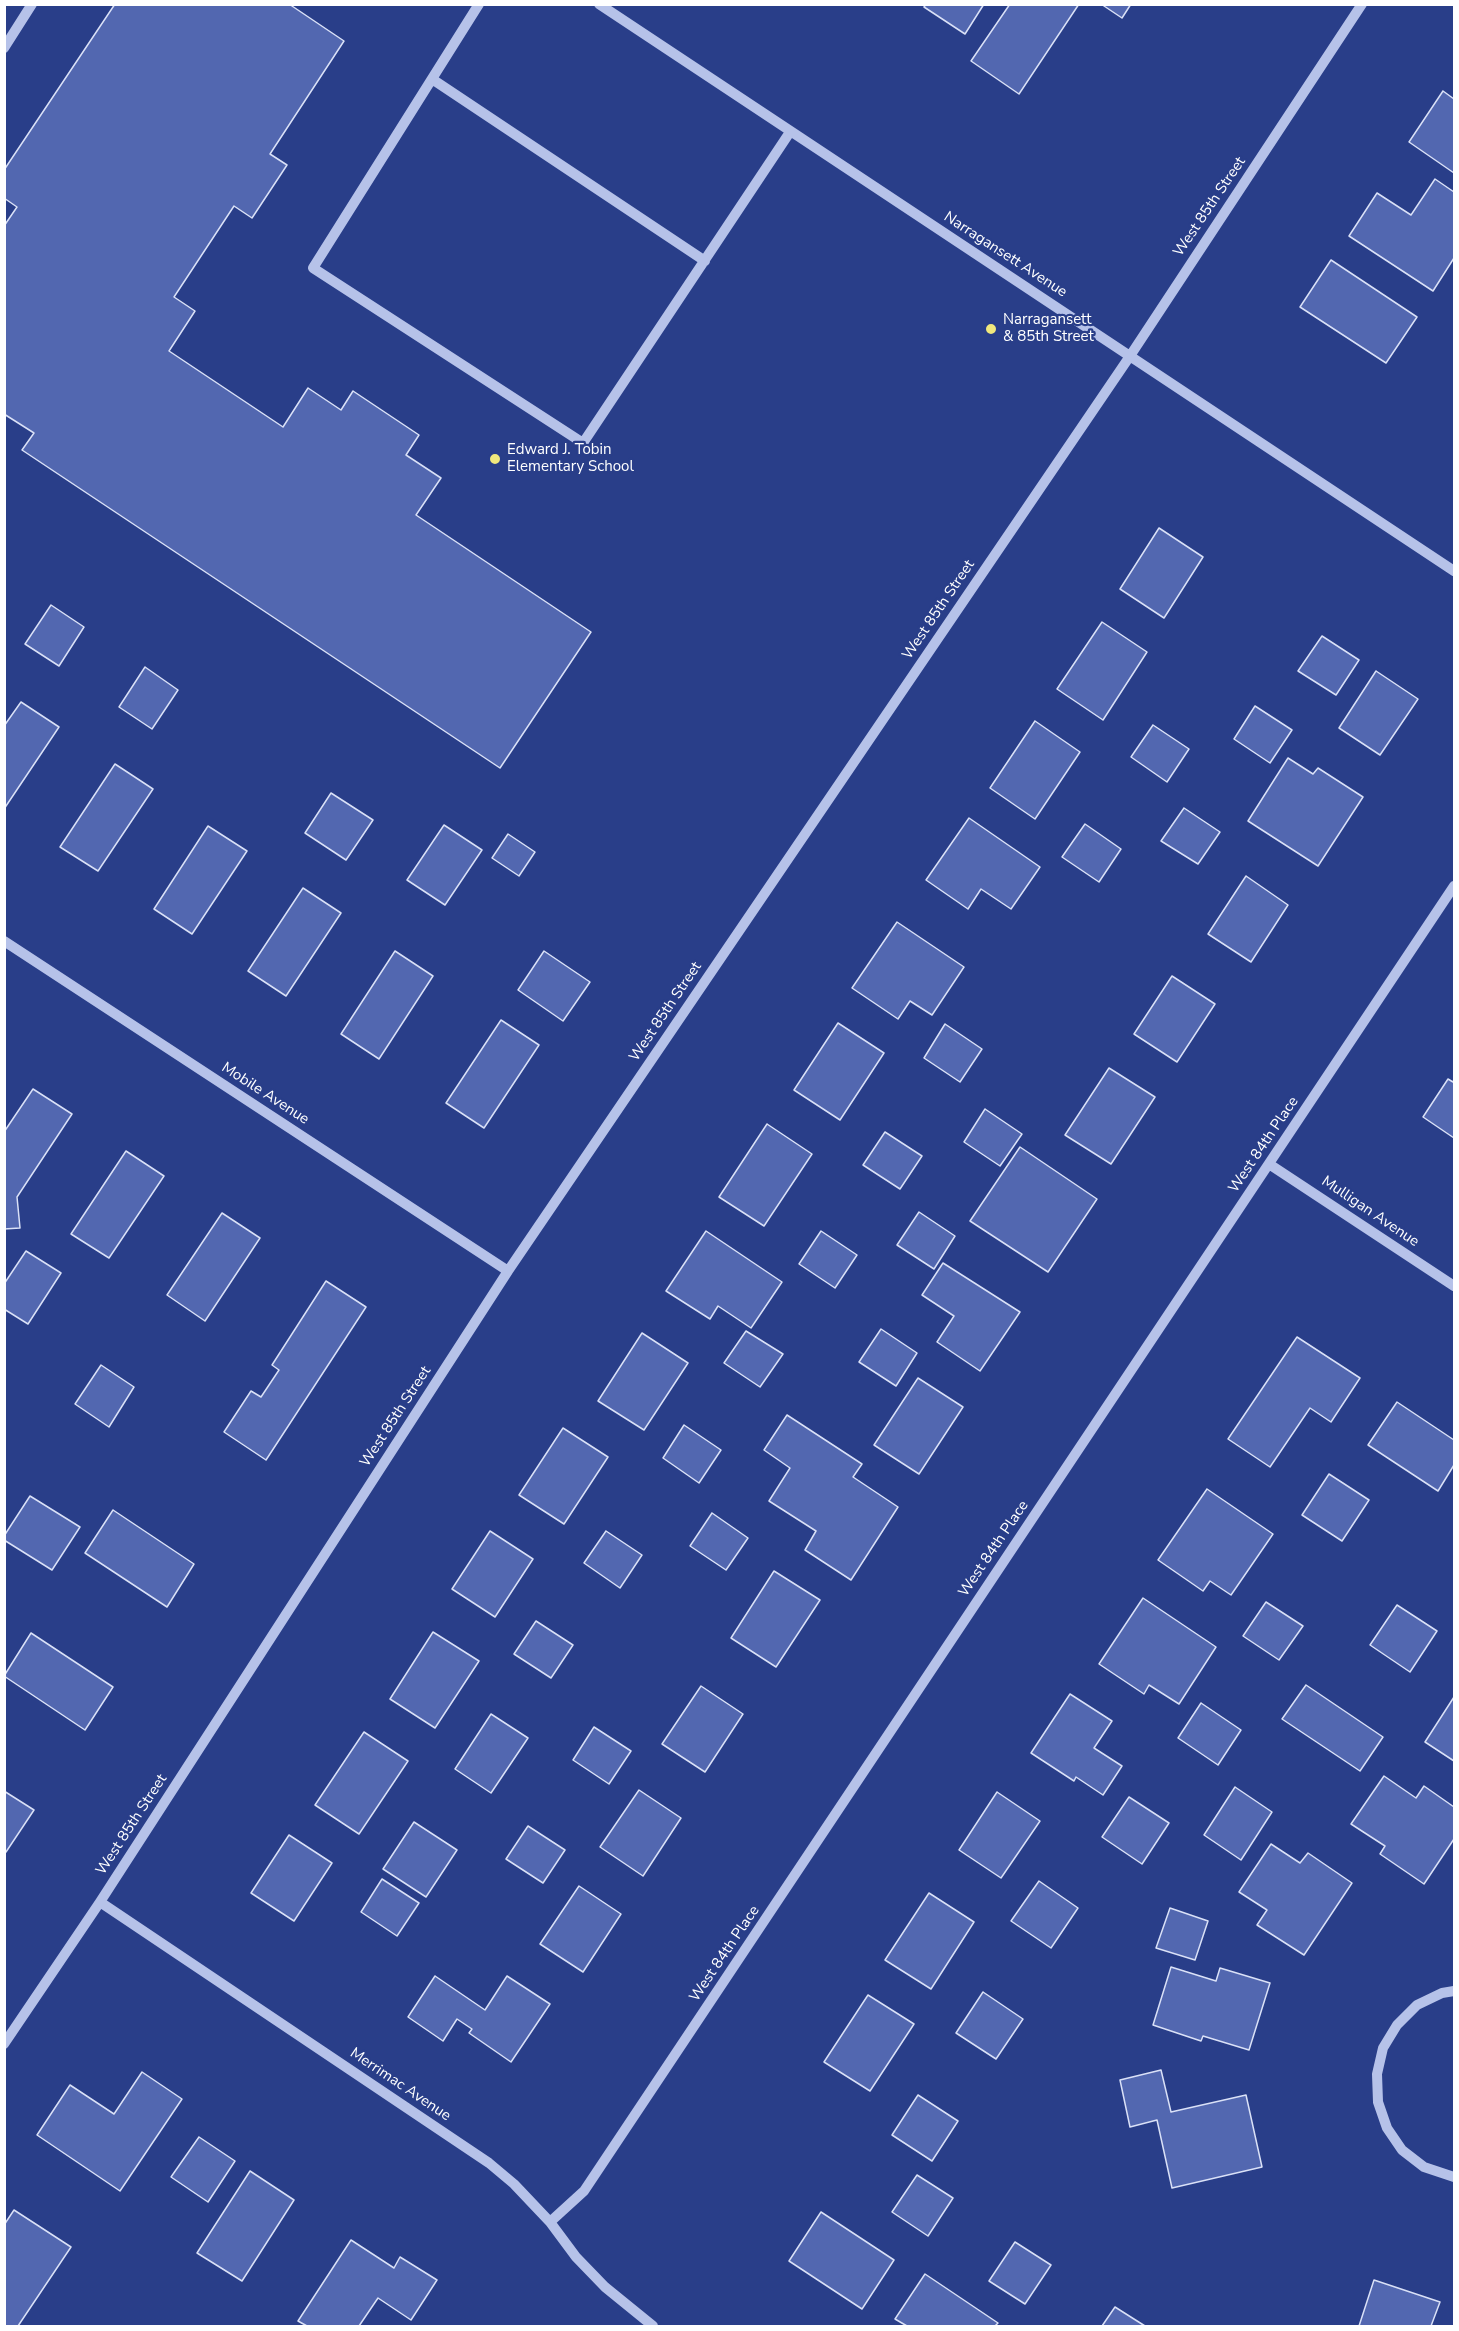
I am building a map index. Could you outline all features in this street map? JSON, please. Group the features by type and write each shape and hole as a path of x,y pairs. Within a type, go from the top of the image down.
{"street":[{"path":"4,48 33,4"},
{"path":"479,4 313,268 583,443 790,132"},
{"name":"West 85th Street","path":"4,2044 100,1902 508,1271 1130,356 1362,4"},
{"name":"Narragansett Avenue","path":"606,6 790,132 1455,571"},
{"path":"432,79 705,261"},
{"name":"West 84th Place","path":"550,2222 584,2192 1455,886"},
{"name":"Mobile Avenue","path":"4,941 508,1271"},
{"name":"Mulligan Avenue","path":"1269,1164 1455,1286"},
{"name":"Merrimac Avenue","path":"100,1902 489,2163 514,2184 550,2222 576,2257 605,2287 653,2326"},
{"path":"1455,1991 1442,1993 1418,2006 1397,2025 1383,2048 1377,2074 1378,2102 1387,2128 1402,2150 1424,2167 1455,2177"}],"building":[{"path":"115,4 289,4 344,41 270,154 287,165 252,218 234,206 174,297 195,311 169,351 283,427 308,388 341,410 353,391 419,435 406,455 441,478 416,515 591,632 500,768 22,450 34,433 4,414 4,226 17,207 4,198 4,170"},
{"path":"926,4 984,4 965,34 924,7"},
{"path":"1010,4 1079,4 1019,94 971,61"},
{"path":"1101,4 1131,4 1122,18"},
{"path":"1443,91 1454,99 1454,173 1409,142"},
{"path":"1435,179 1454,192 1454,258 1433,291 1349,236 1377,193 1411,215"},
{"path":"1331,260 1417,317 1386,363 1300,307"},
{"path":"1159,528 1203,557 1164,618 1120,589"},
{"path":"51,605 84,627 59,666 25,644"},
{"path":"1102,622 1147,652 1103,720 1057,689"},
{"path":"1322,636 1359,660 1336,695 1298,671"},
{"path":"145,667 178,690 152,729 119,707"},
{"path":"1376,671 1418,699 1380,755 1339,728"},
{"path":"21,702 59,727 4,809 4,726"},
{"path":"1255,706 1292,730 1270,763 1234,739"},
{"path":"1035,721 1080,752 1035,819 990,788"},
{"path":"1153,725 1189,749 1167,782 1131,757"},
{"path":"1288,758 1313,774 1318,768 1363,797 1318,866 1248,821"},
{"path":"115,764 153,789 98,871 60,847"},
{"path":"331,793 373,820 346,860 305,833"},
{"path":"1184,808 1220,832 1198,864 1161,841"},
{"path":"969,818 1040,867 1011,909 981,889 968,909 926,880"},
{"path":"1085,824 1121,849 1099,882 1062,857"},
{"path":"444,825 482,850 445,905 407,880"},
{"path":"208,826 247,851 192,934 154,909"},
{"path":"508,834 535,852 519,876 492,858"},
{"path":"1246,876 1288,905 1251,962 1208,934"},
{"path":"303,888 341,913 286,996 248,971"},
{"path":"897,922 964,967 932,1015 910,1001 898,1019 852,988"},
{"path":"395,951 433,976 379,1059 341,1034"},
{"path":"544,951 590,982 563,1021 518,990"},
{"path":"1172,976 1215,1004 1177,1062 1134,1034"},
{"path":"501,1020 539,1045 484,1128 446,1103"},
{"path":"838,1023 884,1053 840,1120 794,1090"},
{"path":"945,1024 982,1049 960,1082 924,1058"},
{"path":"1109,1068 1155,1097 1111,1164 1065,1135"},
{"path":"1448,1079 1453,1082 1454,1080 1454,1138 1423,1117"},
{"path":"33,1089 72,1114 17,1197 20,1228 4,1229 4,1132"},
{"path":"985,1109 1022,1134 1000,1166 964,1142"},
{"path":"767,1124 812,1154 764,1226 719,1197"},
{"path":"885,1132 922,1156 900,1189 863,1165"},
{"path":"1020,1147 1097,1199 1048,1272 970,1221"},
{"path":"126,1151 164,1176 109,1258 71,1234"},
{"path":"919,1212 955,1236 934,1269 897,1245"},
{"path":"222,1213 260,1238 205,1321 167,1295"},
{"path":"706,1231 782,1282 751,1328 718,1306 710,1319 666,1291"},
{"path":"821,1231 857,1255 835,1288 799,1264"},
{"path":"26,1251 61,1273 28,1324 4,1309 4,1284"},
{"path":"943,1263 1020,1312 980,1371 937,1342 954,1316 922,1295"},
{"path":"326,1281 366,1307 266,1460 224,1432 251,1391 261,1397 279,1370 272,1365"},
{"path":"881,1329 917,1353 896,1386 859,1362"},
{"path":"746,1331 783,1354 760,1387 724,1363"},
{"path":"642,1333 688,1363 644,1430 598,1401"},
{"path":"1297,1337 1360,1378 1331,1422 1310,1408 1270,1467 1228,1439"},
{"path":"101,1365 134,1387 109,1427 75,1404"},
{"path":"918,1378 963,1407 919,1474 874,1445"},
{"path":"1397,1402 1454,1440 1454,1465 1438,1491 1368,1445"},
{"path":"787,1415 862,1464 853,1477 898,1507 851,1580 805,1550 816,1531 769,1501 790,1468 764,1450"},
{"path":"684,1425 721,1450 699,1483 663,1458"},
{"path":"563,1428 608,1457 564,1524 519,1495"},
{"path":"1329,1474 1369,1500 1342,1541 1302,1515"},
{"path":"1207,1489 1273,1534 1231,1595 1210,1581 1203,1591 1158,1560"},
{"path":"30,1496 80,1527 52,1570 4,1540 4,1536"},
{"path":"113,1510 194,1564 167,1607 85,1553"},
{"path":"712,1513 748,1538 726,1570 690,1546"},
{"path":"490,1531 533,1559 495,1617 452,1589"},
{"path":"606,1531 642,1555 620,1588 584,1563"},
{"path":"774,1571 820,1600 776,1667 731,1638"},
{"path":"1143,1598 1216,1647 1179,1704 1149,1685 1144,1694 1099,1664"},
{"path":"1266,1602 1303,1626 1279,1660 1243,1636"},
{"path":"1397,1605 1437,1631 1410,1672 1370,1645"},
{"path":"536,1621 573,1645 551,1678 514,1654"},
{"path":"433,1632 479,1661 435,1728 390,1699"},
{"path":"31,1633 113,1687 85,1730 4,1676"},
{"path":"1306,1685 1383,1737 1360,1771 1282,1719"},
{"path":"701,1686 743,1714 705,1772 662,1744"},
{"path":"1070,1694 1112,1721 1094,1748 1122,1766 1103,1795 1076,1777 1074,1781 1031,1753"},
{"path":"1454,1697 1454,1761 1425,1742"},
{"path":"1201,1703 1241,1730 1218,1765 1178,1738"},
{"path":"491,1714 528,1738 491,1793 455,1769"},
{"path":"594,1727 631,1751 609,1784 573,1760"},
{"path":"364,1732 408,1761 359,1834 315,1805"},
{"path":"1384,1776 1416,1798 1424,1786 1454,1807 1454,1839 1424,1884 1380,1854 1385,1846 1351,1824"},
{"path":"1235,1787 1272,1812 1241,1860 1204,1835"},
{"path":"639,1790 681,1818 643,1876 600,1847"},
{"path":"4,1791 34,1810 6,1852 4,1851"},
{"path":"997,1792 1040,1821 1001,1878 959,1850"},
{"path":"1129,1797 1169,1823 1142,1864 1102,1837"},
{"path":"414,1822 457,1850 426,1897 383,1869"},
{"path":"528,1826 565,1850 543,1883 506,1859"},
{"path":"289,1835 332,1863 294,1921 251,1893"},
{"path":"1271,1844 1300,1863 1308,1853 1352,1883 1304,1955 1257,1925 1267,1910 1239,1892"},
{"path":"382,1879 419,1903 397,1936 361,1912"},
{"path":"1039,1881 1078,1908 1051,1948 1011,1921"},
{"path":"579,1886 621,1914 583,1972 540,1944"},
{"path":"929,1893 974,1922 931,1989 885,1960"},
{"path":"1170,1908 1208,1921 1195,1960 1156,1948"},
{"path":"1171,1967 1216,1981 1220,1968 1270,1983 1249,2050 1203,2036 1201,2041 1153,2025"},
{"path":"435,1976 485,2010 507,1976 550,2004 511,2062 469,2033 472,2029 457,2019 443,2041 408,2017"},
{"path":"983,1992 1023,2019 996,2059 956,2033"},
{"path":"868,1995 914,2024 870,2091 824,2062"},
{"path":"1161,2070 1171,2112 1246,2095 1262,2167 1172,2188 1157,2120 1130,2127 1120,2080"},
{"path":"142,2072 182,2099 120,2191 37,2135 70,2085 114,2114"},
{"path":"918,2095 958,2121 932,2161 892,2135"},
{"path":"199,2137 235,2161 208,2202 171,2177"},
{"path":"250,2171 294,2200 242,2281 197,2253"},
{"path":"917,2175 953,2198 928,2236 892,2212"},
{"path":"14,2210 71,2247 18,2326 4,2326 4,2225"},
{"path":"821,2212 894,2260 862,2309 789,2261"},
{"path":"351,2240 394,2268 400,2257 437,2280 411,2320 378,2298 359,2326 307,2326 298,2321"},
{"path":"1015,2242 1051,2265 1025,2304 989,2281"},
{"path":"925,2274 998,2323 995,2326 907,2326 895,2319"},
{"path":"1374,2280 1440,2302 1431,2326 1359,2326"},
{"path":"1115,2307 1145,2326 1102,2326"}],"place":[{"name":"Narragansett & 85th Street","path":"991,329"},
{"name":"Edward J. Tobin Elementary School","path":"495,459"}]}
